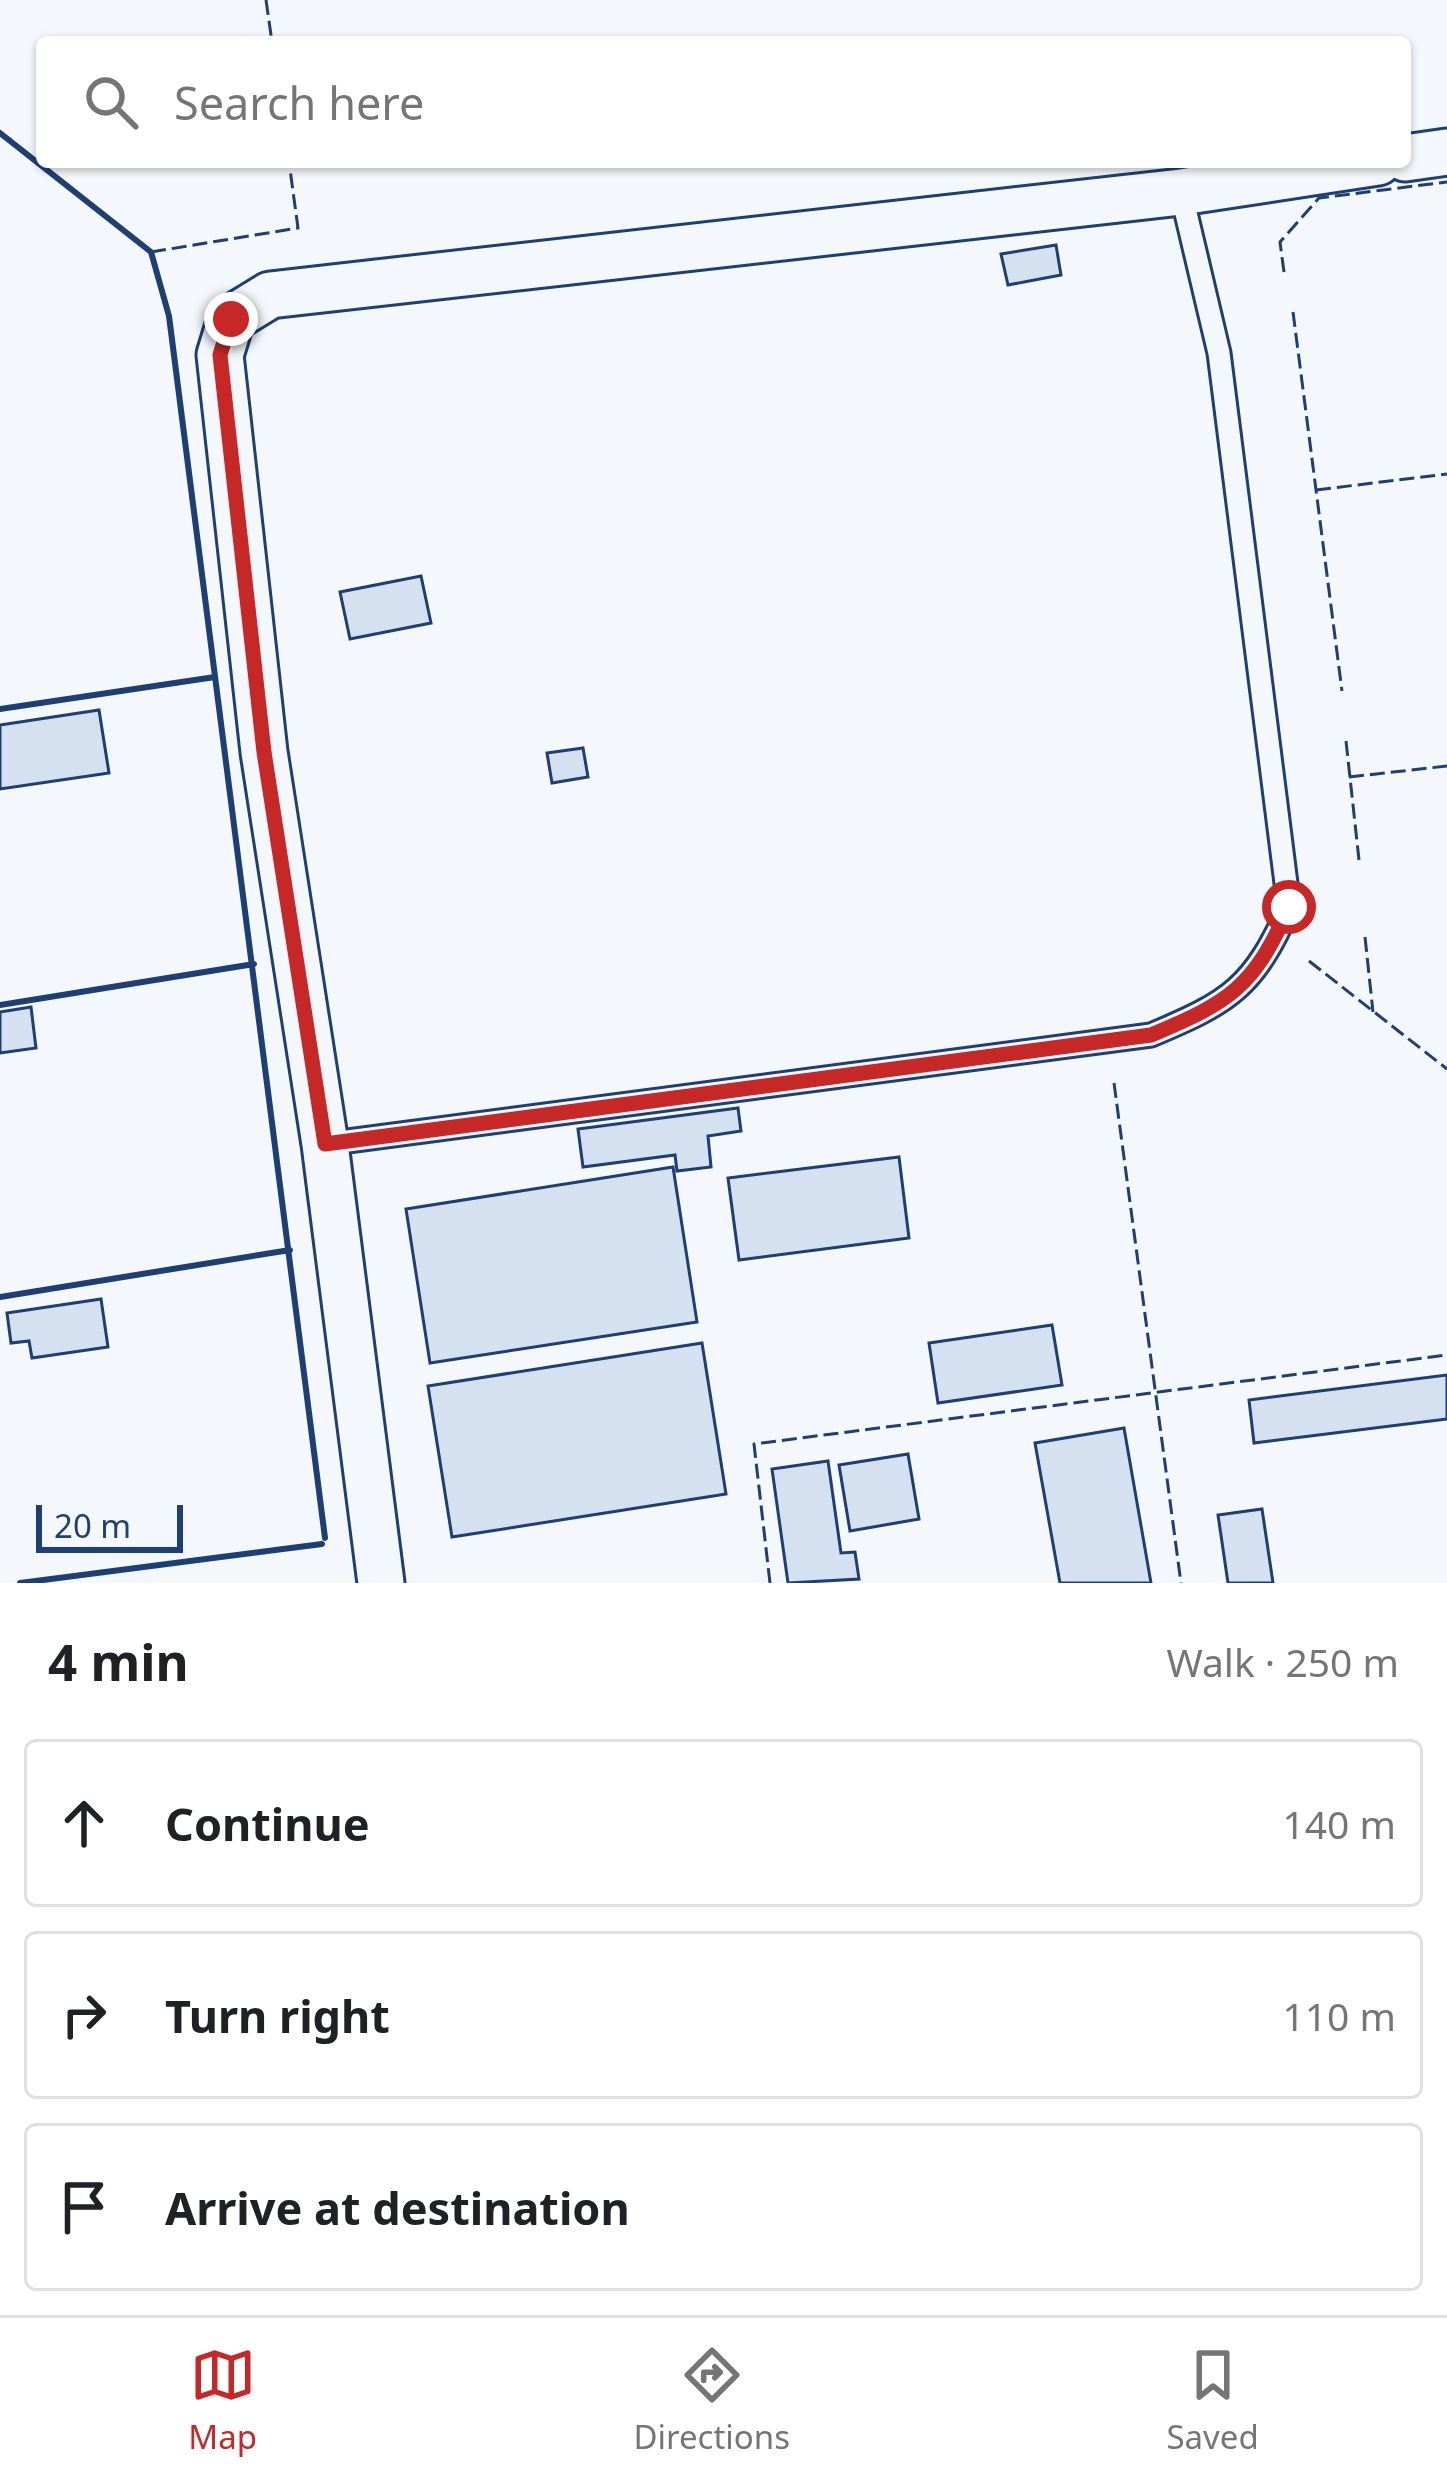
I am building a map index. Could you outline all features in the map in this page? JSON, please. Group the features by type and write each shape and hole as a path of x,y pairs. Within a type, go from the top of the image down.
{"street":[{"path":"1411,157 1447,152"},
{"path":"382,1583 325,1144 264,752 220,355 231,319 270,296 1181,192 1339,168"}],"lane":[{"path":"325,1144 1151,1035 1216,1007 1265,962 1289,907 1219,353 1181,192"}],"building":[{"path":"1056,245 1061,275 1008,285 1001,254"},
{"path":"421,576 431,623 350,639 340,592"},
{"path":"99,710 109,773 0,789 0,725"},
{"path":"583,748 588,777 552,783 547,753"},
{"path":"31,1007 36,1048 0,1053 0,1012"},
{"path":"738,1108 741,1131 708,1136 711,1167 677,1171 675,1155 583,1167 578,1129"},
{"path":"899,1157 909,1238 739,1260 728,1178"},
{"path":"673,1167 697,1322 430,1363 406,1209"},
{"path":"101,1299 108,1347 32,1358 29,1341 11,1343 7,1313"},
{"path":"1052,1325 1062,1385 938,1403 929,1343"},
{"path":"702,1343 726,1494 452,1537 428,1386"},
{"path":"1447,1375 1447,1419 1254,1443 1249,1400"},
{"path":"1124,1428 1151,1583 1060,1583 1035,1443"},
{"path":"908,1454 919,1519 850,1531 839,1465"},
{"path":"828,1461 841,1553 855,1552 859,1579 788,1583 772,1469"},
{"path":"1262,1509 1273,1583 1228,1583 1218,1515"}],"fence":[{"path":"266,0 271,36"},
{"path":"151,252 298,228 290,168"},
{"path":"1284,272 1280,242 1319,198 1447,182"},
{"path":"1293,312 1342,691"},
{"path":"1316,490 1447,474"},
{"path":"1346,741 1359,860"},
{"path":"1349,777 1447,766"},
{"path":"1365,937 1373,1012"},
{"path":"1309,961 1447,1069"},
{"path":"1114,1083 1181,1583"},
{"path":"770,1583 754,1444 1447,1355"}],"wall":[{"path":"0,133 36,161"},
{"path":"44,168 151,252 169,316 325,1538"},
{"path":"0,709 215,677"},
{"path":"0,1005 254,964"},
{"path":"0,1297 290,1250"},
{"path":"20,1583 322,1544"}],"route":[{"path":"231,319 220,355 264,752 325,1144 1151,1035 1216,1007 1265,962 1289,907"}]}
